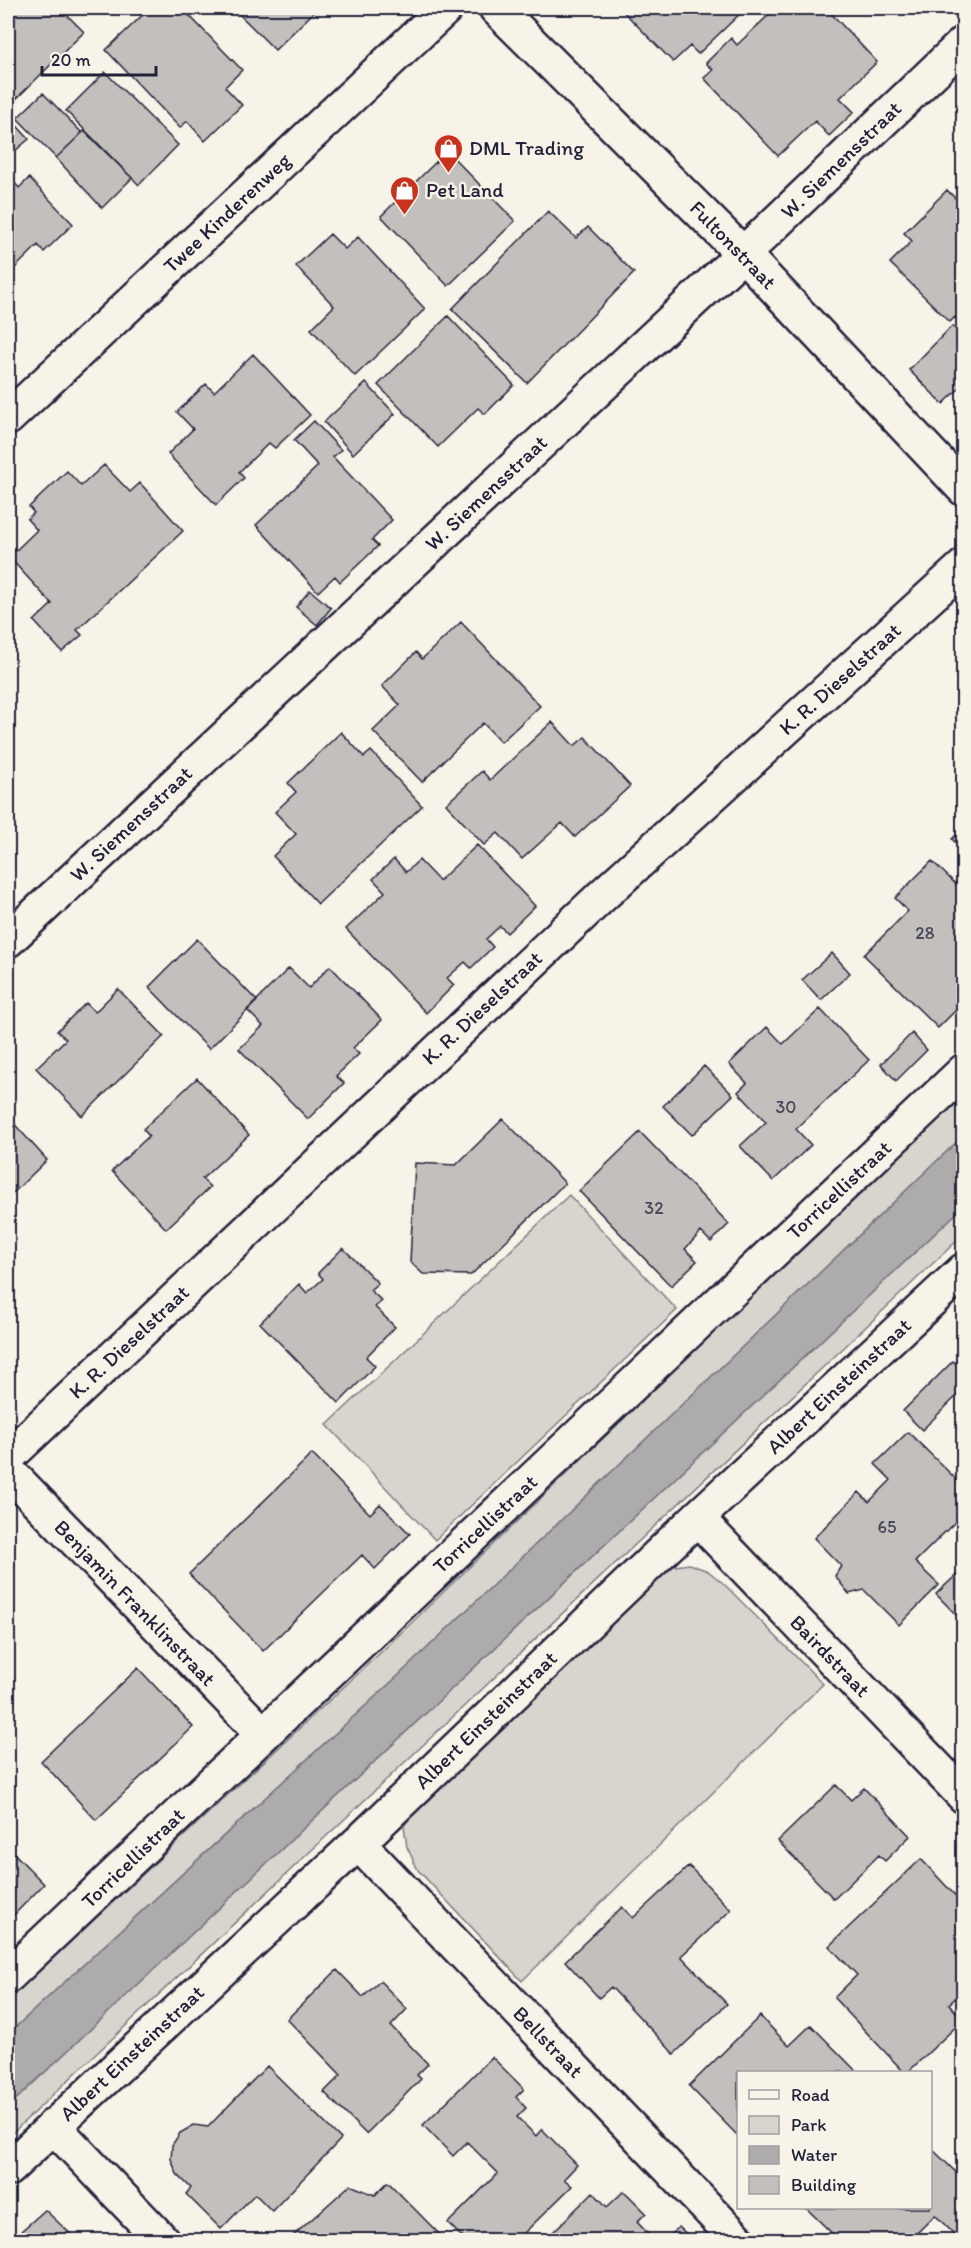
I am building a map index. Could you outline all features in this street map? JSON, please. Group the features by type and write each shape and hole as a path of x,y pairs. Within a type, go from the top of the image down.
{"street":[{"name":"Twee Kinderenweg","path":"8,418 446,8"},
{"name":"Fultonstraat","path":"496,8 743,254 963,489"},
{"name":"W. Siemensstraat","path":"8,940 743,254 963,44"},
{"name":"K. R. Dieselstraat","path":"8,1457 603,894 963,566"},
{"name":"Torricellistraat","path":"8,1976 963,1071"},
{"name":"Albert Einsteinstraat","path":"8,2169 358,1843 697,1518 963,1270"},
{"name":"Benjamin Franklinstraat","path":"8,1471 263,1734"},
{"name":"Bairdstraat","path":"697,1518 963,1796"},
{"name":"Bellstraat","path":"358,1843 738,2241"},
{"path":"53,2126 162,2241"}],"green space":[{"path":"963,1096 963,1136 399,1675 8,2034 8,2000 379,1654 850,1201"},
{"path":"569,1195 677,1310 435,1540 327,1425"},
{"path":"963,1207 963,1235 8,2137 8,2107"},
{"path":"689,1564 708,1571 724,1584 823,1684 522,1981 418,1870 407,1847 404,1826 419,1803 669,1567"}],"water":[{"path":"963,1136 963,1207 8,2107 8,2034 399,1675"}],"building":[{"path":"8,8 60,8 84,32 8,107"},
{"path":"150,8 182,8 242,70 225,87 242,105 205,141 187,121 180,128 106,50"},
{"path":"233,8 311,8 315,11 275,50"},
{"path":"620,8 746,8 698,54 690,46 673,62"},
{"path":"776,8 826,8 877,62 840,98 854,112 829,136 815,121 778,156 704,78 713,70 706,63 731,38 737,45"},
{"path":"105,72 178,145 139,185 66,111"},
{"path":"43,93 82,133 56,158 17,118"},
{"path":"8,118 29,139 8,157"},
{"path":"84,131 132,178 102,208 56,158"},
{"path":"447,151 515,221 448,286 381,216"},
{"path":"8,175 19,188 29,178 73,224 44,252 38,245 14,269 8,262"},
{"path":"947,190 955,198 964,190 964,326 955,317 950,322 890,263 912,241 904,233"},
{"path":"548,211 576,238 588,227 634,273 527,383 452,309"},
{"path":"330,234 345,249 358,237 425,309 355,376 311,329 334,306 296,266"},
{"path":"448,316 514,385 485,414 478,408 438,447 378,385"},
{"path":"952,326 964,338 964,384 943,404 909,370"},
{"path":"253,354 310,415 275,448 269,443 239,472 244,478 216,505 168,454 193,429 177,412 206,384 214,392"},
{"path":"366,383 395,414 353,454 324,422"},
{"path":"314,421 341,450 333,457 392,520 372,540 378,546 340,582 335,576 318,592 256,525 318,466 294,440"},
{"path":"104,465 130,492 140,483 183,531 77,630 82,635 62,652 34,621 52,604 9,557 37,530 27,519 34,513 29,507 67,471 81,486"},
{"path":"310,590 331,608 317,625 296,607"},
{"path":"461,622 540,706 501,742 483,723 422,782 373,731 400,705 382,686 416,652 422,659"},
{"path":"552,722 574,746 585,737 630,786 575,837 562,823 522,859 498,833 484,845 446,804 482,771 490,780"},
{"path":"341,732 364,757 371,751 422,806 318,904 273,856 296,834 275,812 296,792 288,783"},
{"path":"964,828 964,851 952,839"},
{"path":"477,845 535,906 507,933 500,926 486,939 493,947 471,968 465,962 447,978 454,985 426,1013 346,929 385,892 373,879 394,859 406,872 419,860 439,881"},
{"path":"932,861 964,892 964,1002 938,1028 864,955 908,911 895,898"},
{"path":"197,939 257,1001 209,1049 149,987"},
{"path":"832,953 850,973 821,1000 802,980"},
{"path":"330,966 382,1020 353,1048 359,1054 336,1076 344,1083 308,1119 239,1049 263,1026 247,1010 289,968 309,988"},
{"path":"118,989 164,1036 82,1116 36,1068 66,1039 57,1031 86,1003 95,1012"},
{"path":"820,1009 869,1060 796,1129 811,1145 773,1181 740,1146 766,1122 738,1092 747,1083 729,1064 767,1027 783,1044"},
{"path":"912,1033 927,1050 896,1081 881,1064"},
{"path":"704,1066 733,1095 692,1135 663,1106"},
{"path":"197,1078 249,1135 202,1179 210,1187 166,1229 112,1171 149,1136 143,1129"},
{"path":"8,1117 47,1160 8,1198"},
{"path":"503,1119 565,1183 471,1275 423,1274 410,1262 415,1163 456,1165"},
{"path":"640,1132 729,1224 711,1242 701,1232 685,1249 697,1261 671,1286 579,1191"},
{"path":"343,1248 378,1283 370,1290 382,1301 375,1307 395,1327 366,1357 375,1366 339,1403 260,1323 299,1284 307,1293 323,1279 318,1273"},
{"path":"953,1361 964,1371 964,1389 922,1430 903,1411"},
{"path":"908,1432 964,1487 964,1532 954,1523 915,1562 939,1585 899,1625 864,1590 849,1594 835,1576 841,1566 814,1538 859,1492 869,1502 891,1480 875,1464"},
{"path":"312,1454 370,1514 380,1504 410,1534 375,1569 362,1555 263,1651 189,1574"},
{"path":"964,1568 964,1623 936,1594"},
{"path":"138,1668 193,1727 96,1820 41,1761"},
{"path":"836,1785 851,1800 864,1788 910,1836 885,1861 879,1855 834,1899 778,1841"},
{"path":"8,1847 44,1884 8,1921"},
{"path":"921,1859 964,1905 964,1990 949,2004 963,2020 909,2071 903,2071 834,1998 857,1975 829,1946"},
{"path":"689,1866 731,1910 681,1956 727,2004 674,2054 611,1987 599,1998 565,1961 622,1907 633,1918"},
{"path":"337,1970 363,1997 380,1981 407,2009 391,2026 428,2064 417,2075 421,2079 366,2134 324,2092 341,2075 287,2019"},
{"path":"760,2016 789,2046 811,2025 856,2071 737,2071 737,2135 689,2086"},
{"path":"492,2057 524,2089 516,2097 526,2108 517,2117 536,2136 542,2129 577,2165 564,2179 572,2186 517,2240 465,2240 448,2223 498,2173 467,2142 453,2156 423,2125"},
{"path":"267,2066 341,2139 272,2211 255,2194 221,2229 186,2194 191,2188 177,2174 171,2159 172,2145 180,2133 194,2125 208,2127"},
{"path":"932,2149 964,2180 964,2240 960,2240 935,2215 910,2240 839,2240 807,2209 932,2209"},
{"path":"388,2182 445,2240 292,2240 293,2236 350,2185 375,2195"},
{"path":"624,2191 646,2213 637,2222 652,2238 650,2240 545,2240 593,2192 607,2207"},
{"path":"45,2210 77,2240 11,2240"},
{"path":"679,2227 693,2240 665,2240"}],"place":[{"name":"DML Trading","path":"448,174"},
{"name":"Pet Land","path":"405,216"}]}
